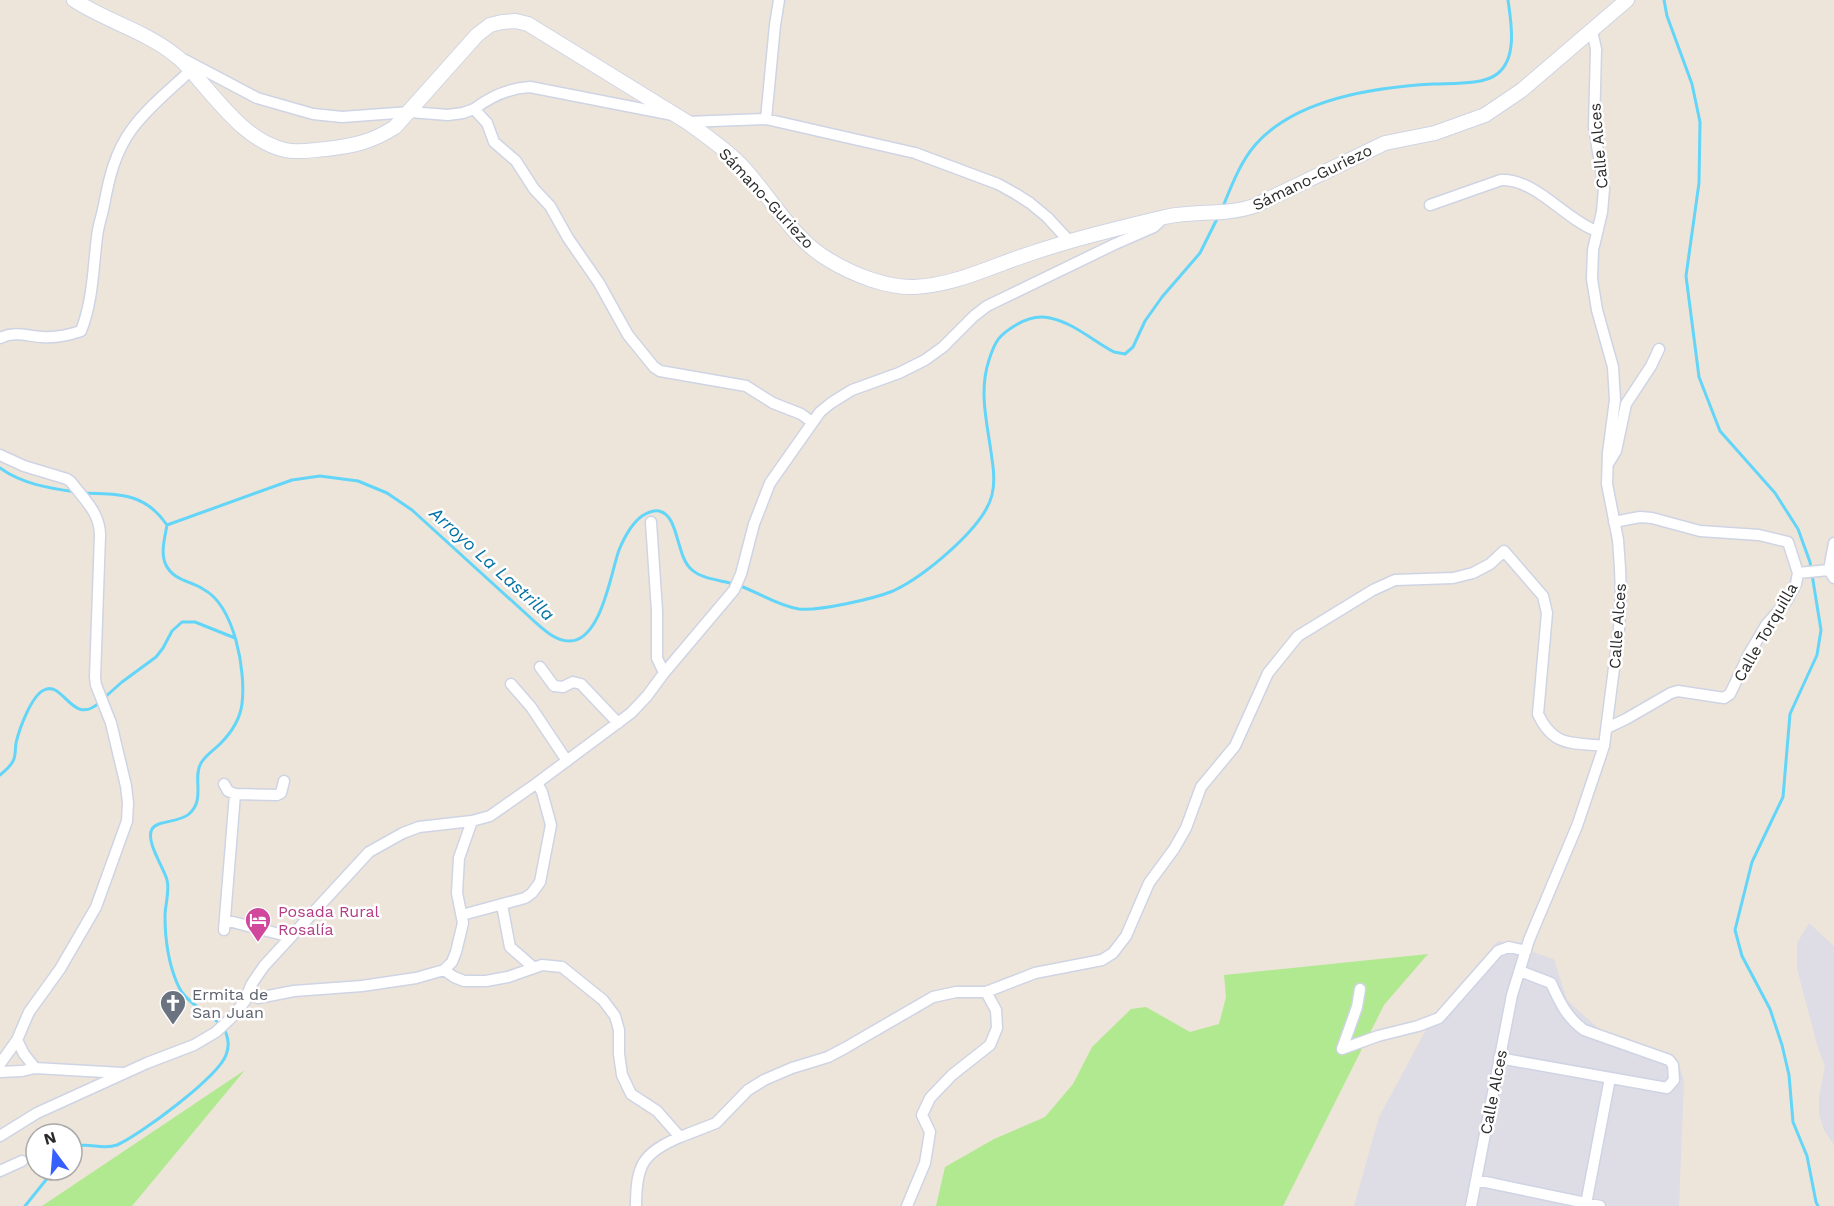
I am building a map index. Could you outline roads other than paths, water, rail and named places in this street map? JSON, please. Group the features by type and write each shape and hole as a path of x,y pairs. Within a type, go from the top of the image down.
{"street":[{"name":"Sámano-Guriezo","path":"75,0 89,10 144,35 175,55 231,116 268,144 285,150 317,150 367,142 381,137 395,128 477,35 490,25 516,21 528,24 681,118 710,139 740,164 796,235 815,251 848,270 874,280 896,286 915,287 955,280 1031,253 1164,217 1178,214 1240,211 1385,143 1435,133 1485,115 1522,90 1627,0"},
{"path":"766,119 779,0"},
{"name":"Calle Alces","path":"1471,1206 1512,995 1526,951 1577,826 1604,746 1622,596 1618,540 1607,484 1616,400 1613,367 1597,310 1592,279 1593,250 1602,212 1604,189 1594,127 1596,49 1592,31"},
{"path":"175,55 257,98 313,114 342,117 410,112 448,115 474,109 501,93 518,87 530,87 681,118 766,119 915,153 998,184 1030,203 1047,217 1070,242"},
{"path":"0,338 11,334 43,337 71,335 81,331 94,278 97,234 108,180 116,158 133,127 191,70"},
{"path":"474,109 487,123 494,142 516,161 534,189 550,206 568,238 599,283 628,335 654,367 660,371 746,386 773,403 801,414 812,422"},
{"path":"1430,205 1501,180 1510,179 1543,195 1597,231"},
{"path":"0,1136 37,1113 194,1045 216,1032 245,1001 251,985 264,966 369,852 419,827 471,821 490,816 631,713 734,590 741,574 754,524 770,483 812,422 831,403 852,390 899,373 925,360 943,347 987,306 1154,227 1164,217"},
{"path":"1608,464 1616,451 1626,404 1651,366 1659,349"},
{"path":"0,455 24,466 67,479 85,500 100,525 96,685 111,723 129,803 127,821 96,907 60,969 29,1012 17,1040 0,1064"},
{"name":"Calle Torquilla","path":"1607,728 1678,691 1724,698 1730,694 1754,644 1786,602 1801,572 1788,542 1759,535 1700,531 1652,518 1640,517 1614,522"},
{"path":"651,522 657,611 657,658 664,673"},
{"path":"1801,572 1828,573 1834,543"},
{"path":"636,1206 636,1184 640,1169 648,1155 663,1144 716,1123 748,1090 765,1080 792,1068 828,1057 933,998 956,992 986,992 1035,973 1102,960 1113,953 1126,936 1149,883 1186,828 1200,787 1235,746 1268,673 1298,636 1373,590 1395,580 1453,578 1473,573 1490,564 1504,551 1543,596 1547,613 1538,714 1545,728 1560,740 1570,744 1604,746"},
{"path":"540,667 554,686 563,687 573,682 581,684 618,723"},
{"path":"511,684 531,707 567,761"},
{"path":"225,784 228,791 235,794 277,795 281,793 284,781"},
{"path":"462,915 525,898 540,882 551,825 542,792 537,783"},
{"path":"235,794 225,925 291,937"},
{"path":"248,993 258,998 294,991 362,986 416,978 444,970 452,962 463,923 457,893 459,858 471,821"},
{"path":"502,905 510,947 533,967"},
{"path":"1360,989 1357,1007 1342,1049 1439,1018 1498,951 1509,947 1526,951"},
{"path":"444,970 464,981 486,981 508,977 542,965 562,967 603,1000 615,1016 619,1030 622,1075 630,1094 657,1112 680,1137"},
{"path":"1499,1058 1667,1088 1674,1080 1673,1065 1669,1060 1584,1030 1576,1025 1563,1009 1551,983 1520,971"},
{"path":"908,1206 925,1163 930,1132 922,1115 930,1098 952,1075 990,1045 997,1028 996,1010 986,992"},
{"path":"17,1040 35,1068"},
{"path":"0,1072 35,1068 125,1074"},
{"path":"1586,1204 1610,1078"},
{"path":"0,1171 22,1161"},
{"path":"1476,1180 1600,1206"}],"waterway":[{"name":"Arroyo La Lastrilla","path":"1222,209 1236,175 1250,151 1273,128 1293,116 1315,106 1363,92 1387,88 1476,82 1497,74 1508,59 1512,39 1508,0"},
{"path":"1664,0 1667,16 1692,84 1700,122 1699,183 1686,276 1699,377 1720,431 1775,493 1798,529 1810,562 1821,630 1817,655 1790,714 1783,797 1752,862 1735,930 1742,956 1770,1009 1782,1045 1789,1075 1793,1122 1807,1156 1818,1206"},
{"name":"Arroyo La Lastrilla","path":"740,586 776,602 799,609 808,609 860,601 884,594 920,575 965,536 987,508 992,495 994,472 985,410 984,385 989,360 998,339 1024,321 1045,317 1059,320 1114,352 1125,354 1133,347 1145,321 1162,297 1200,253 1218,217"},
{"name":"Arroyo La Lastrilla","path":"0,468 27,482 75,492"},
{"name":"Arroyo La Lastrilla","path":"167,525 292,480 320,476 358,481 387,493 412,510 541,628 554,637 569,641 580,638 597,618 623,541 634,523 650,512 659,511 666,514 674,528 682,555 691,569 705,577 734,584"},
{"name":"Arroyo La Lastrilla","path":"84,493 131,497 150,507 167,525"},
{"path":"167,525 163,550 166,565 177,577 203,589 214,597 230,624 236,641 242,674 242,704 239,715 228,735 201,763 197,802 194,808 185,817 158,824 152,829 151,834 153,847 168,884 166,933 174,976 185,996 219,1023"},
{"path":"104,698 156,657 172,631 182,622 195,622 235,638"},
{"path":"0,775 14,759 16,743 23,722 39,693 51,689 57,691 75,707 82,710 90,709 100,702"},
{"path":"84,1145 111,1147 117,1145 143,1130 194,1091 220,1065 226,1055 228,1041 224,1028"},
{"path":"25,1206 44,1182"}],"place":[{"name":"Posada Rural Rosalía","path":"258,943"},
{"name":"Ermita de San Juan","path":"173,1026"}]}
